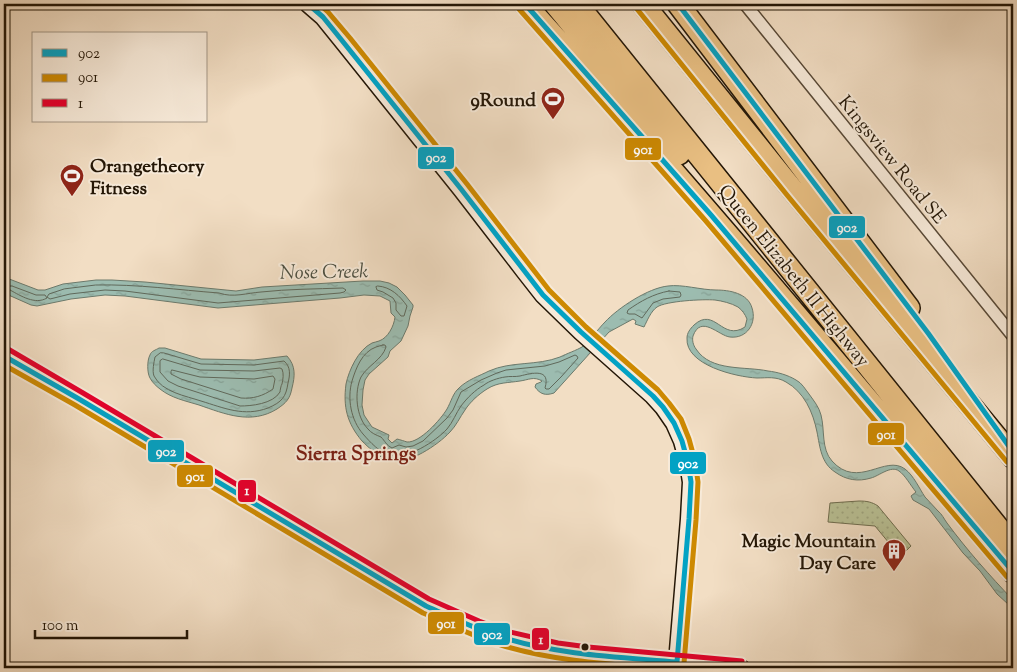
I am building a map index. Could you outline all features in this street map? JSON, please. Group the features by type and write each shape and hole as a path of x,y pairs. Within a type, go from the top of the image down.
{"highway":[{"path":"526,4 690,189 1013,572"},
{"path":"555,4 849,357 973,497"},
{"name":"Queen Elizabeth II Highway","path":"577,4 1013,546"},
{"path":"643,4 1013,457"},
{"path":"678,4 928,333 1013,452"}],"main road":[{"path":"308,4 323,17 340,37 543,295 602,352 639,382 663,407 674,423 682,441 691,482 677,662"},
{"path":"4,356 426,606 476,628 504,638 557,650 741,668"}],"street":[{"name":"Kingsview Road SE","path":"745,4 1013,336"}],"green space":[{"path":"869,502 878,506 911,546 905,552 899,545 894,549 875,526 828,522 830,503"}],"water":[{"path":"4,277 38,290 45,290 63,284 96,280 145,282 236,291 262,287 363,281 389,283 397,287 405,295 413,307 408,326 401,341 365,380 362,405 364,415 372,427 389,435 388,439 392,443 397,439 407,442 412,441 424,435 444,413 457,390 469,380 497,368 551,360 580,348 618,311 652,290 668,286 679,286 737,293 750,303 753,314 752,324 746,333 736,337 726,336 705,326 696,330 693,342 702,356 719,365 775,372 800,383 820,412 826,451 832,461 842,469 861,472 897,466 905,469 914,479 925,497 941,514 971,553 1013,600 1013,611 963,553 929,509 913,500 911,496 916,492 899,471 892,469 874,477 861,480 852,480 839,475 830,468 824,459 807,403 792,386 779,379 748,377 725,372 713,368 694,356 689,347 687,336 694,325 701,320 708,319 730,330 745,327 747,319 741,309 729,303 715,300 694,300 668,303 657,307 644,327 635,324 636,321 633,319 609,332 554,393 543,394 539,391 535,387 536,384 542,381 536,379 495,385 472,401 452,430 438,443 414,457 390,461 382,458 362,441 353,428 347,414 345,400 346,384 355,361 367,346 385,337 393,324 395,317 391,313 390,301 380,296 364,295 218,308 105,295 37,306 4,293"},
{"path":"159,348 165,348 201,359 254,360 287,356 294,371 289,398 277,409 267,414 248,417 228,414 179,399 160,389 149,376 149,357 151,352"}],"transit line":[{"name":"902","path":"308,4 323,17 344,43 543,295 581,332 653,396 674,423 682,441 691,482 677,662"},
{"name":"901","path":"319,4 350,38 549,290 586,327 658,390 681,419 695,461 698,482 684,663 681,668"},
{"name":"902","path":"525,4 711,215 1013,572"},
{"name":"902","path":"678,4 928,333 1013,452"},
{"name":"901","path":"519,9 705,220 1007,577"},
{"name":"901","path":"637,9 1007,462"},
{"name":"1","path":"8,349 429,599 479,621 506,631 558,643 742,661"},
{"name":"902","path":"4,356 426,606 484,631 525,644 568,652 677,662"},
{"name":"901","path":"4,365 75,405 423,613 481,638 540,655 581,661 661,668"}],"place":[{"name":"9Round","path":"553,120"},
{"name":"Orangetheory Fitness","path":"72,197"},
{"name":"Magic Mountain Day Care","path":"894,572"}],"district":[{"name":"Sierra Springs","path":"356,453"}],"water label":[{"name":"Nose Creek","path":"324,271"}]}
